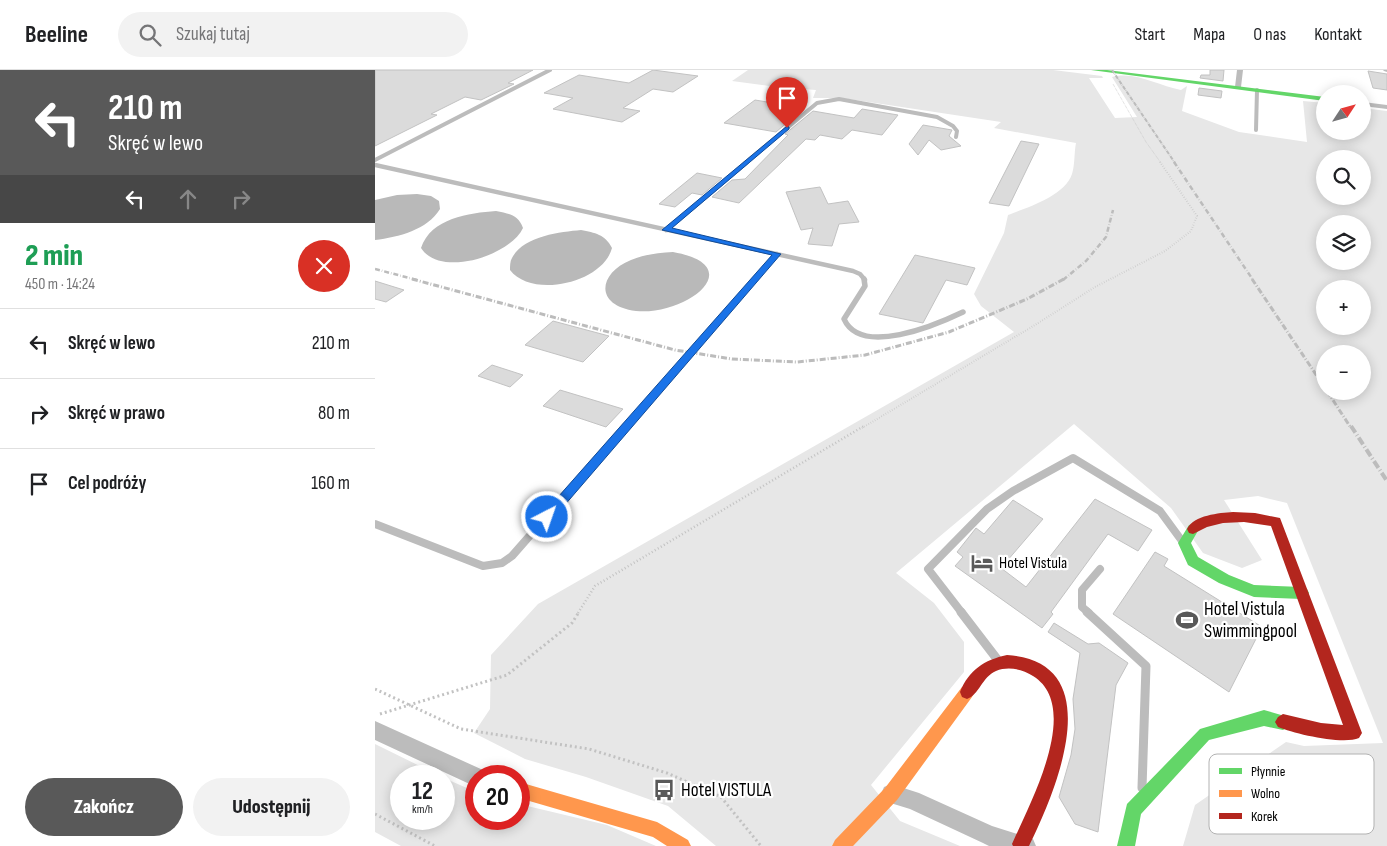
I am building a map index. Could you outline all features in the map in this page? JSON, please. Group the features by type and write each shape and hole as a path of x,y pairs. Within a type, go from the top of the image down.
{"street":[{"path":"1094,70 1316,98"},
{"path":"1238,88 1240,70"},
{"path":"1371,105 1387,107"},
{"path":"1126,846 1133,810 1205,734 1264,718 1321,731 1354,733 1276,522 1242,517 1213,518 1193,527 1184,543 1193,561 1225,579 1254,591 1302,593"},
{"path":"841,846 891,794 982,671 999,662 1020,662 1045,674 1060,703 1060,726 1050,777 1023,845 990,836 912,800 891,794"},
{"path":"375,730 465,772"},
{"path":"530,793 657,830 682,846"}],"lane":[{"path":"375,160 549,70"},
{"path":"1256,130 1257,90"},
{"path":"666,230 817,102 839,99 937,117 953,126 957,131 956,137"},
{"path":"375,165 853,271 863,276 866,281 865,286 844,319 848,328 858,335 872,338 926,329 963,312"},
{"path":"375,524 483,566 502,563 512,556 777,254"},
{"path":"999,662 928,569 987,509 1013,491 1073,458 1160,511 1184,543"},
{"path":"1100,569 1083,590 1082,608 1146,666 1142,801"}],"path":[{"path":"375,716 507,675 572,623 595,586 1035,325 1095,287 1165,251 1191,231 1197,216 1146,142 1106,72"},
{"path":"375,689 461,729 589,749 667,773 721,797 761,846"},
{"path":"375,814 435,846"}],"shaded area":[{"path":"748,70 1053,70 1102,76 1103,78 1089,78 1115,118 1137,117 1112,77 1130,76 1181,90 1187,86 1182,111 1239,132 1307,142 1303,101 1316,102 1316,140 1371,140 1371,109 1387,111 1387,846 1183,846 1195,805 1209,795 1209,834 1374,834 1374,754 1269,754 1286,742 1304,746 1383,743 1287,503 1258,496 1224,500 1262,560 1242,568 1203,553 1171,508 1074,424 896,573 934,603 964,642 964,672 871,785 900,821 960,846 716,846 668,806 586,777 525,759 474,733 490,709 491,655 538,604 1014,332 981,306 974,294 1004,233 1008,215 1034,205 1062,189 1072,174 1076,143 994,128 1001,122 842,98 813,98 816,90 732,81"},
{"path":"417,194 431,196 439,201 440,209 428,222 412,231 375,240 375,200 397,195"},
{"path":"496,211 516,217 523,228 516,238 490,255 474,260 443,261 430,257 421,248 433,230 452,219 474,213"},
{"path":"581,230 603,237 612,248 606,260 582,278 550,285 534,284 520,279 510,270 512,258 524,245 543,236"},
{"path":"673,252 696,259 707,268 709,278 703,289 690,298 674,306 636,311 613,303 607,296 605,289 607,281 620,266 641,256"},
{"path":"375,744 418,765 390,765 390,830 455,830 455,783 465,787 465,830 530,830 530,807 607,825 656,846 401,846 375,832"}],"building":[{"path":"375,70 533,70 508,83 514,84 481,100 465,97 431,114 437,115 375,146"},
{"path":"653,70 698,76 673,92 653,89 623,108 640,111 622,122 553,109 573,98 544,93 579,75 629,83"},
{"path":"1210,70 1224,70 1223,81 1200,78 1201,75 1210,75"},
{"path":"1368,71 1387,74 1387,90 1373,88"},
{"path":"1199,88 1222,91 1221,98 1198,95"},
{"path":"755,100 803,109 776,132 724,123"},
{"path":"862,109 898,115 882,135 852,130 842,139 820,135 815,140 806,139 739,203 712,197 732,180 745,179 788,135 785,134 813,111 854,118"},
{"path":"923,125 952,130 949,136 961,146 941,150 929,140 918,155 909,144"},
{"path":"1021,141 1039,144 1009,206 989,203"},
{"path":"697,173 722,178 702,195 692,193 675,207 659,204"},
{"path":"820,187 828,204 848,201 859,222 839,224 832,246 808,244 813,228 801,230 786,192"},
{"path":"915,255 975,268 967,285 946,280 923,323 879,314"},
{"path":"375,281 404,290 386,302 375,299"},
{"path":"553,321 609,336 583,362 525,345"},
{"path":"492,365 523,375 510,387 478,376"},
{"path":"560,390 623,409 606,427 543,406"},
{"name":"Hotel Vistula","path":"1095,499 1152,530 1138,551 1108,534 1051,612 1053,614 1042,628 955,566 963,557 957,552 976,528 984,534 1013,500 1043,519 1001,568 1026,587"},
{"name":"Hotel Vistula Swimmingpool","path":"1155,552 1168,559 1164,566 1262,627 1229,692 1113,614"},
{"path":"1054,623 1088,644 1099,643 1128,663 1116,685 1098,832 1075,824 1059,797 1071,755 1075,729 1073,699 1080,653 1048,632"}],"railway":[{"path":"1112,70 1175,163"},
{"path":"1174,162 1253,280"},
{"path":"1063,280 1086,261 1106,237 1113,210"},
{"path":"375,269 417,280"},
{"path":"412,279 675,350 732,359 797,362 865,355 949,332 1027,299 1064,279"},
{"path":"1252,279 1316,375"},
{"path":"1333,400 1351,428"},
{"path":"1351,426 1387,481"}],"traffic: fast":[{"path":"1094,70 1316,98"},
{"path":"1193,529 1184,543 1193,561 1224,579 1254,591 1302,593"},
{"path":"1126,846 1133,810 1205,734 1264,718 1283,722"}],"traffic: slow":[{"path":"841,846 891,794 967,692"},
{"path":"530,793 657,830 682,846"}],"traffic: jam":[{"path":"1193,529 1203,523 1233,517 1255,518 1276,522 1354,733 1321,731 1283,722"},
{"path":"967,692 983,671 994,664 1007,662 1019,663 1042,673 1051,683 1057,694 1060,706 1060,724 1055,760 1044,795 1021,844"}],"place":[{"name":"Hotel Vistula","path":"982,563"},
{"name":"Hotel Vistula Swimmingpool","path":"1187,620"},
{"name":"Hotel VISTULA","path":"664,790"}],"route":[{"path":"547,517 777,254 666,230 787,128"}]}
